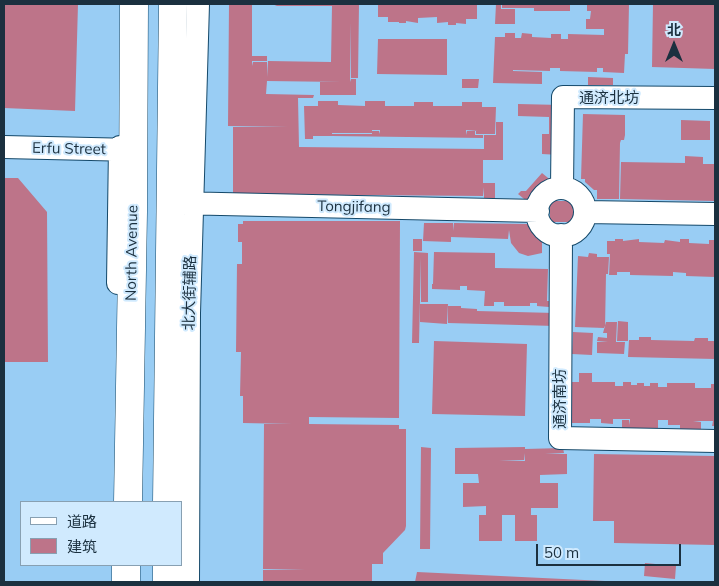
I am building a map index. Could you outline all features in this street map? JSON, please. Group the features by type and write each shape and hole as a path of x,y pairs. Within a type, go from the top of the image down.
{"main road":[{"name":"North Avenue","path":"128,501 127,150 134,4"},
{"path":"167,501 181,204 173,4"},
{"path":"126,566 126,582"},
{"path":"167,566 167,582"}],"street":[{"path":"116,501 127,150 121,4"},
{"name":"北大街辅路","path":"188,582 189,323 181,204 198,4"},
{"name":"通济北坊","path":"562,188 563,97 715,98"},
{"name":"Erfu Street","path":"4,147 127,150"},
{"path":"556,188 562,188 579,195 585,206 584,219 578,230 567,235 554,235 544,228 538,217 538,205 545,194 556,188"},
{"name":"Tongjifang","path":"181,204 538,210"},
{"path":"585,212 715,214"},
{"name":"通济南坊","path":"561,235 560,438 715,441"},
{"path":"115,566 115,582"}],"building":[{"path":"4,4 78,4 75,111 4,108"},
{"path":"229,4 252,4 252,56 267,56 267,61 252,61 252,66 253,62 267,62 268,77 268,61 331,62 332,6 277,6 272,4 359,4 358,78 351,78 351,22 350,82 351,79 356,79 356,95 320,95 320,82 342,82 267,81 266,94 314,95 313,98 298,98 299,147 484,149 484,135 496,135 496,122 503,122 503,160 483,160 483,183 495,183 495,202 484,202 484,187 483,196 233,194 233,127 288,127 228,126"},
{"path":"378,4 477,4 477,19 466,19 466,24 456,23 456,25 448,25 448,22 437,23 437,17 418,18 418,23 406,21 406,23 388,22 388,17 378,17"},
{"path":"496,4 501,4 501,9 515,9 515,24 495,24"},
{"path":"502,4 570,4 570,11 534,11 534,8 502,8"},
{"path":"587,4 629,4 628,54 625,54 624,73 603,72 603,68 597,68 597,72 560,71 560,68 550,68 550,71 513,70 542,72 542,84 493,83 495,37 505,37 505,33 515,33 515,38 521,38 522,33 532,34 532,37 551,38 551,34 561,34 561,39 568,39 568,34 604,35 604,29 586,29 586,19 590,19 591,11 587,11"},
{"path":"653,4 715,4 715,69 652,67"},
{"path":"378,39 447,39 447,75 377,74"},
{"path":"588,77 613,78 613,85 588,85"},
{"path":"462,79 479,79 478,88 462,88"},
{"path":"318,101 338,101 338,105 365,106 365,101 385,101 385,106 414,106 414,102 433,102 433,106 462,106 462,102 482,102 482,107 496,107 495,134 476,134 476,131 478,131 466,130 466,135 467,131 475,131 475,135 483,135 483,138 313,136 313,139 305,139 304,106 318,106","holes":["332,133 372,133 372,134"]},
{"path":"518,104 561,105 560,155 542,154 542,134 549,134 549,117 518,116"},
{"path":"583,114 625,115 625,135 624,140 621,140 620,143 619,199 597,199 597,190 594,190 585,182 585,179 581,179"},
{"path":"681,120 710,121 710,140 681,140"},
{"path":"685,156 703,157 703,164 715,164 714,201 620,199 621,162 685,163"},
{"path":"542,173 553,182 535,202 529,203 518,194 521,191 526,191"},
{"path":"4,178 18,178 47,212 48,362 4,362"},
{"path":"550,201 573,201 573,222 550,222"},
{"path":"243,221 400,221 399,418 309,417 309,424 399,425 399,429 406,429 406,526 405,530 383,553 383,564 372,564 372,582 263,582 263,570 305,569 263,569 264,424 292,424 243,423 243,396 240,396 241,352 236,352 237,264 242,264 242,242 238,242 238,224 243,224"},
{"path":"424,223 453,223 453,231 454,223 528,224 531,225 542,240 542,253 528,256 519,253 511,243 509,230 508,239 451,237 451,242 423,241"},
{"path":"413,239 422,239 422,251 413,251"},
{"path":"615,239 623,239 623,241 639,239 639,242 664,243 665,240 680,242 680,239 689,239 689,243 709,244 709,240 715,240 715,277 686,276 686,273 673,272 673,276 630,275 630,272 617,272 617,275 609,275 610,254 607,254 607,241 615,241"},
{"path":"414,252 428,253 428,302 421,302 421,257 419,343 412,343"},
{"path":"434,252 495,253 495,268 548,269 547,301 549,301 549,307 537,306 537,303 530,303 530,306 504,306 504,302 494,302 494,306 484,306 485,291 467,290 467,286 460,286 460,290 432,289"},
{"path":"589,253 597,254 597,257 609,257 608,274 606,274 605,328 575,327 578,256 588,257"},
{"path":"420,304 448,304 447,324 420,322"},
{"path":"448,306 461,306 461,308 477,309 477,311 555,313 555,326 448,323"},
{"path":"618,321 628,322 628,341 617,341"},
{"path":"606,322 617,322 616,342 625,342 624,354 597,353 597,342 608,342 597,341 598,337 607,338 607,333 603,333"},
{"path":"573,332 593,333 592,355 572,354"},
{"path":"639,337 651,337 651,340 694,341 695,338 708,338 708,341 715,341 715,359 628,357 629,340 639,340"},
{"path":"434,341 527,344 525,416 432,414"},
{"path":"579,373 592,373 592,382 615,382 615,386 623,386 623,382 631,382 631,385 644,383 644,386 650,386 650,383 658,383 658,387 667,387 667,383 695,383 695,388 711,388 711,384 715,384 715,426 712,426 713,421 693,421 701,422 701,430 680,429 680,425 668,425 668,420 658,420 658,428 622,428 622,420 629,420 630,425 630,419 613,419 613,424 601,423 601,419 590,419 590,423 569,423 569,399 572,399 572,382 579,382"},
{"path":"421,447 431,448 430,549 420,549"},
{"path":"455,448 563,448 564,453 545,454 567,454 567,474 540,475 540,483 558,483 558,508 531,508 531,515 537,515 537,541 515,541 515,515 502,515 502,541 479,541 479,515 486,515 486,506 463,507 463,483 479,483 478,474 455,474","holes":["524,453 525,461 499,461 524,460"]},
{"path":"594,454 715,456 715,545 614,543 614,521 593,521"},
{"path":"645,563 676,566 675,579 644,576"},
{"path":"417,572 605,581 605,582 415,582"}]}
